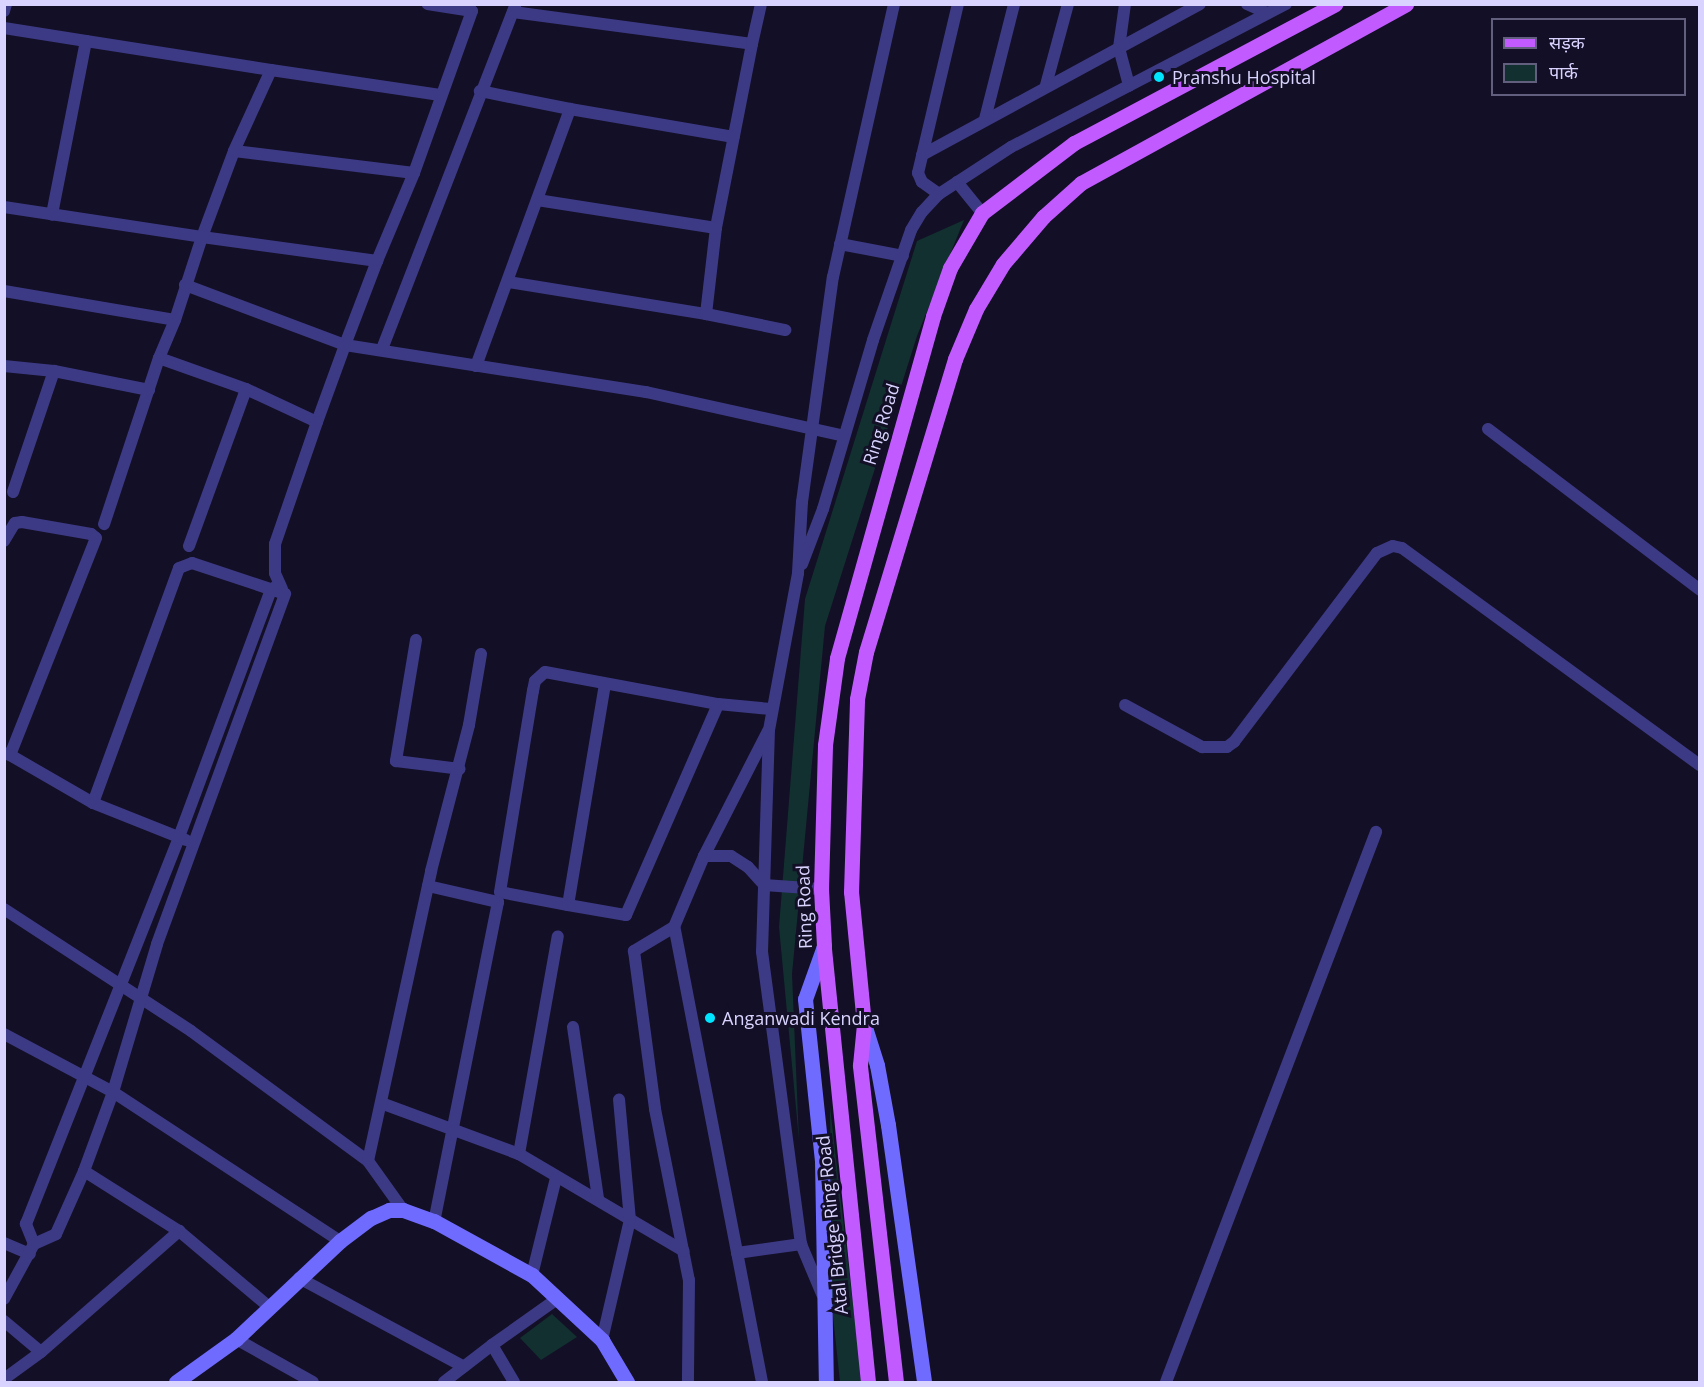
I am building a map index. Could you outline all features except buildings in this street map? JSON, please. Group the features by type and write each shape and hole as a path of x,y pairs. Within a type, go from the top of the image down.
{"main road":[{"name":"Ring Road","path":"836,1064 824,946 821,889 825,745 837,658 933,316 950,268 982,213 1074,143 1335,4"},
{"path":"896,1383 860,1065 864,1024 851,892 857,699 866,652 955,359 976,309 1003,264 1043,217 1081,183 1387,9 1406,4"},
{"name":"Atal Bridge Ring Road","path":"836,1064 868,1383"}],"street":[{"path":"4,11 6,4"},
{"path":"4,1299 32,1249 56,1234 84,1171 113,1092 157,944 195,844 278,589 273,562 275,544 345,345 414,173 473,8 428,4"},
{"path":"706,314 716,228 761,4"},
{"path":"822,1294 801,1244 762,952 769,730 771,709 798,573 802,502 840,244 894,4"},
{"path":"939,194 922,182 918,173 958,4"},
{"path":"985,119 1014,4"},
{"path":"1046,85 1068,4"},
{"path":"1125,4 1119,48 1129,86"},
{"path":"922,154 1046,85 1200,4"},
{"path":"1247,4 1267,13"},
{"path":"798,573 823,509 844,436 903,256 922,212 939,194 1011,147 1286,4"},
{"path":"382,349 514,8 752,44"},
{"path":"4,28 440,95"},
{"path":"52,214 86,41"},
{"path":"104,524 202,237 234,152 270,70"},
{"path":"480,91 570,109 734,136"},
{"path":"476,366 570,109"},
{"path":"234,152 414,173"},
{"path":"957,182 982,213"},
{"path":"537,200 716,228"},
{"path":"4,207 377,261"},
{"path":"840,244 903,256"},
{"path":"508,282 706,314 785,330"},
{"path":"186,285 345,345 646,392 844,436"},
{"path":"4,291 175,320"},
{"path":"159,358 246,388 317,422"},
{"path":"4,366 54,371 149,390"},
{"path":"13,492 54,371"},
{"path":"189,546 246,388"},
{"path":"1488,429 1700,590"},
{"path":"4,541 15,523 22,522 91,534 96,538 7,754 93,802 195,844"},
{"path":"1125,705 1202,747 1227,747 1241,733 1377,553 1393,546 1402,548 1700,765"},
{"path":"93,802 179,568 192,563 278,589"},
{"path":"32,1249 26,1224 278,589"},
{"path":"416,640 396,761 460,769"},
{"path":"368,1161 428,886 460,769 481,654"},
{"path":"718,704 626,915 500,892 535,681 544,672 718,704 771,709"},
{"path":"568,905 605,684"},
{"path":"762,1383 674,927 704,856 769,730"},
{"path":"1166,1383 1376,832"},
{"path":"704,856 731,856 748,867 764,885 821,889"},
{"path":"428,886 498,902 434,1221"},
{"path":"4,909 190,1031 368,1161 403,1210"},
{"path":"674,927 634,951 655,1109 689,1280 688,1383"},
{"path":"141,934 157,944"},
{"path":"519,1154 558,936"},
{"path":"824,946 806,999 822,1160 822,1294 826,1383"},
{"path":"864,1024 877,1065 888,1125 924,1383"},
{"path":"573,1028 598,1198"},
{"path":"4,1034 113,1092 340,1241"},
{"path":"602,1340 630,1220 619,1099"},
{"path":"381,1103 519,1154 556,1178 598,1198 630,1220 684,1251"},
{"path":"84,1171 179,1231 268,1306"},
{"path":"532,1275 556,1178"},
{"path":"176,1383 236,1339 268,1306 340,1241 371,1218 389,1210 403,1210 434,1221 532,1275 602,1340 622,1381"},
{"path":"6,1380 179,1231"},
{"path":"4,1243 32,1249"},
{"path":"737,1253 801,1244"},
{"path":"299,1278 464,1367"},
{"path":"444,1383 492,1345 557,1299"},
{"path":"4,1321 41,1352"},
{"path":"236,1339 313,1383"},
{"path":"492,1345 514,1383"}],"green space":[{"path":"964,220 917,336 825,626 792,974 799,1140 779,927 805,599 917,241"},
{"path":"830,1107 862,1382 840,1382 832,1307"},
{"path":"552,1314 577,1337 541,1360 520,1338"}],"place":[{"name":"Pranshu Hospital","path":"1159,77"},
{"name":"Anganwadi Kendra","path":"710,1018"}]}
